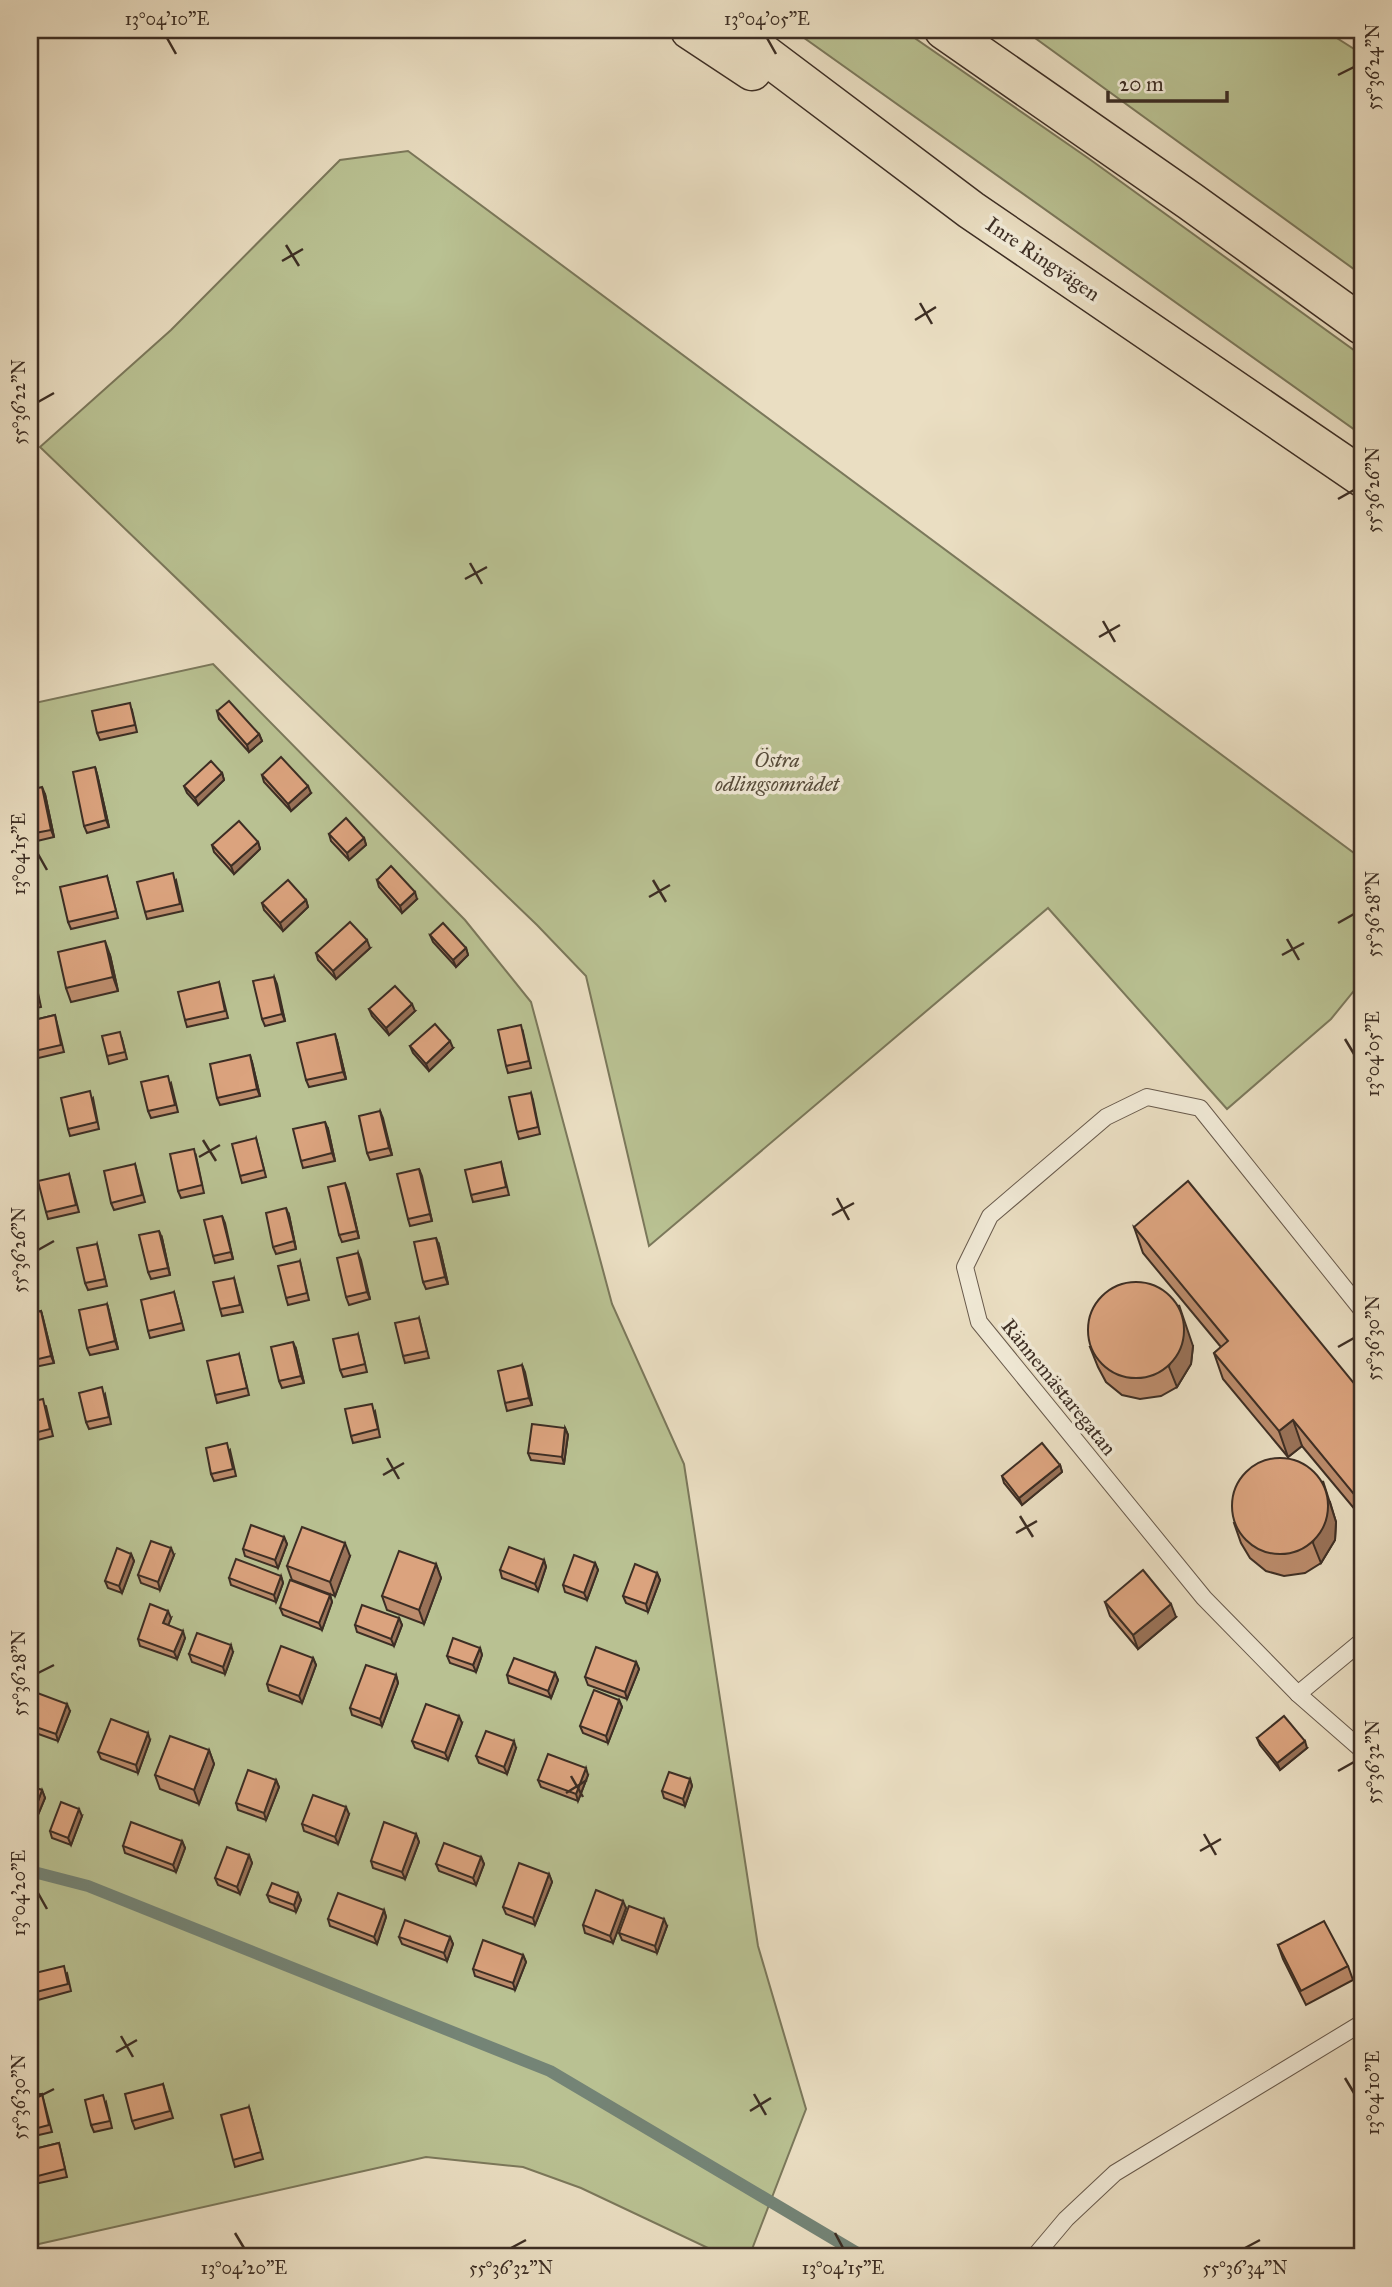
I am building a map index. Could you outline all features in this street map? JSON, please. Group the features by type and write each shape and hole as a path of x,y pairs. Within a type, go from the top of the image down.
{"highway":[{"path":"690,30 971,210"},
{"name":"Inre Ringvägen","path":"732,30 971,210 1362,477"},
{"path":"944,30 1190,201 1362,325"},
{"path":"987,30 1190,201"}],"lane":[{"name":"Rännemästaregatan","path":"1362,1310 1200,1108 1147,1097 1107,1117 990,1216 965,1267 979,1322 1204,1598 1298,1694 1362,1750"},
{"path":"1298,1694 1362,1641"},
{"path":"1034,2257 1066,2218 1115,2173 1362,2023"}],"green space":[{"path":"793,30 903,30 1088,158 1362,356 1362,435"},
{"path":"1024,30 1324,30 1362,54 1362,275"},
{"name":"Östra odlingsområdet","path":"408,151 1362,859 1362,981 1331,1019 1227,1109 1048,908 649,1246 586,976 537,925 40,447 171,330 340,160"},
{"path":"213,664 465,920 531,1002 612,1304 684,1464 758,1946 806,2109 749,2257 727,2257 581,2188 523,2167 426,2157 30,2246 30,704"}],"building":[{"path":"229,701 259,734 247,745 217,711"},
{"path":"130,703 135,725 97,733 92,711"},
{"path":"281,757 308,786 288,804 262,775"},
{"path":"211,761 222,773 195,798 184,786"},
{"path":"95,767 106,820 84,826 73,772"},
{"path":"42,787 51,830 35,833 30,814 30,790"},
{"path":"346,818 364,838 347,853 329,834"},
{"path":"239,821 258,842 231,866 212,845"},
{"path":"391,866 415,892 400,906 377,880"},
{"path":"173,873 180,904 145,912 137,882"},
{"path":"107,876 116,911 68,922 60,887"},
{"path":"288,880 306,900 280,923 262,903"},
{"path":"350,922 367,940 333,971 316,953"},
{"path":"443,923 466,948 453,960 430,935"},
{"path":"105,941 113,977 66,988 58,952"},
{"path":"30,959 39,1000 30,1002"},
{"path":"274,977 282,1014 262,1019 253,981"},
{"path":"219,982 225,1011 185,1020 178,992"},
{"path":"395,986 412,1004 386,1028 369,1009"},
{"path":"55,1015 61,1045 30,1052 30,1021"},
{"path":"435,1024 450,1041 426,1064 410,1046"},
{"path":"521,1025 529,1061 506,1066 498,1030"},
{"path":"120,1032 125,1052 107,1056 102,1036"},
{"path":"335,1034 343,1072 306,1080 297,1043"},
{"path":"250,1055 257,1089 217,1098 210,1064"},
{"path":"168,1076 175,1105 148,1111 141,1082"},
{"path":"90,1091 97,1122 68,1129 61,1098"},
{"path":"531,1093 538,1127 517,1132 509,1097"},
{"path":"380,1111 389,1148 367,1153 359,1116"},
{"path":"325,1122 332,1153 301,1161 293,1129"},
{"path":"256,1138 264,1170 240,1176 232,1144"},
{"path":"194,1149 202,1185 178,1191 170,1154"},
{"path":"501,1162 506,1187 471,1195 465,1170"},
{"path":"135,1164 142,1195 111,1203 104,1171"},
{"path":"419,1169 430,1214 408,1219 397,1174"},
{"path":"69,1174 76,1205 46,1212 38,1181"},
{"path":"1188,1181 1362,1393 1362,1504 1293,1420 1279,1431 1214,1353 1228,1341 1134,1227"},
{"path":"345,1183 357,1231 339,1235 328,1187"},
{"path":"286,1208 294,1241 273,1247 266,1213"},
{"path":"222,1216 231,1252 213,1256 204,1220"},
{"path":"159,1231 168,1268 148,1272 139,1235"},
{"path":"436,1238 445,1277 423,1282 414,1242"},
{"path":"97,1244 105,1279 85,1283 77,1248"},
{"path":"358,1253 367,1292 346,1297 337,1258"},
{"path":"300,1261 307,1293 286,1298 278,1266"},
{"path":"234,1278 240,1305 220,1309 213,1282"},
{"path":"1127,1282 1145,1282 1163,1290 1176,1303 1184,1321 1181,1349 1163,1370 1145,1378 1127,1378 1109,1370 1096,1357 1088,1339 1088,1321 1096,1303 1109,1290"},
{"path":"174,1292 182,1323 148,1331 141,1300"},
{"path":"107,1304 115,1341 87,1348 79,1310"},
{"path":"41,1311 51,1356 30,1361 30,1314"},
{"path":"419,1318 427,1351 403,1356 395,1323"},
{"path":"358,1334 365,1364 340,1370 333,1339"},
{"path":"293,1342 301,1376 279,1381 271,1347"},
{"path":"239,1354 247,1388 215,1395 207,1361"},
{"path":"522,1365 529,1398 505,1403 498,1371"},
{"path":"102,1387 109,1417 86,1422 79,1393"},
{"path":"43,1399 50,1429 30,1434 30,1402"},
{"path":"372,1404 378,1429 351,1436 345,1409"},
{"path":"532,1424 565,1428 562,1457 528,1453"},
{"path":"227,1443 233,1469 211,1474 206,1448"},
{"path":"1042,1443 1060,1465 1019,1498 1002,1476"},
{"path":"1271,1458 1289,1458 1307,1466 1320,1479 1328,1497 1325,1525 1307,1546 1289,1554 1271,1554 1253,1546 1240,1533 1232,1515 1232,1497 1240,1479 1253,1466"},
{"path":"251,1525 284,1537 275,1560 243,1549"},
{"path":"302,1527 345,1543 330,1582 287,1566"},
{"path":"151,1541 171,1548 158,1582 138,1575"},
{"path":"509,1547 544,1560 535,1584 500,1570"},
{"path":"117,1548 131,1554 119,1586 105,1581"},
{"path":"399,1551 436,1564 419,1610 382,1596"},
{"path":"574,1555 595,1563 584,1593 563,1585"},
{"path":"236,1559 281,1576 274,1595 229,1578"},
{"path":"635,1564 657,1573 646,1604 623,1596"},
{"path":"1143,1570 1171,1604 1133,1635 1105,1602"},
{"path":"290,1580 330,1595 319,1623 280,1608"},
{"path":"150,1604 168,1611 163,1623 183,1631 174,1652 138,1639"},
{"path":"362,1605 399,1618 391,1639 355,1625"},
{"path":"197,1633 231,1645 223,1667 189,1654"},
{"path":"453,1638 480,1648 473,1665 447,1656"},
{"path":"281,1646 313,1658 299,1696 267,1684"},
{"path":"596,1647 636,1662 625,1692 585,1677"},
{"path":"514,1658 555,1673 548,1691 507,1675"},
{"path":"366,1665 396,1675 380,1719 350,1708"},
{"path":"594,1690 619,1700 606,1736 580,1726"},
{"path":"32,1691 67,1704 56,1734 30,1725"},
{"path":"426,1704 459,1716 445,1753 412,1741"},
{"path":"1284,1716 1305,1741 1277,1763 1257,1738"},
{"path":"111,1719 148,1733 136,1765 98,1752"},
{"path":"486,1731 514,1741 504,1767 476,1756"},
{"path":"170,1736 209,1750 194,1790 155,1775"},
{"path":"548,1754 586,1768 576,1794 538,1780"},
{"path":"248,1770 276,1780 264,1813 236,1803"},
{"path":"669,1772 690,1779 683,1799 662,1791"},
{"path":"30,1786 42,1790 33,1815 30,1814"},
{"path":"313,1795 346,1807 335,1837 302,1824"},
{"path":"61,1802 79,1809 68,1838 50,1831"},
{"path":"131,1822 182,1841 173,1865 123,1846"},
{"path":"384,1822 416,1834 402,1872 371,1861"},
{"path":"444,1843 481,1857 473,1878 436,1864"},
{"path":"227,1847 249,1855 237,1887 215,1878"},
{"path":"519,1863 549,1874 533,1918 503,1907"},
{"path":"272,1883 298,1893 294,1905 267,1895"},
{"path":"596,1890 623,1901 610,1936 583,1925"},
{"path":"338,1893 384,1910 374,1937 328,1919"},
{"path":"629,1906 664,1919 655,1946 619,1933"},
{"path":"405,1920 450,1937 444,1953 399,1937"},
{"path":"1324,1921 1348,1966 1301,1991 1278,1945"},
{"path":"483,1940 523,1955 513,1983 473,1969"},
{"path":"64,1966 68,1984 36,1992 31,1974"},
{"path":"163,2084 170,2111 132,2121 125,2094"},
{"path":"42,2094 49,2125 30,2130 30,2096"},
{"path":"103,2095 110,2121 91,2125 85,2100"},
{"path":"249,2107 261,2152 233,2160 221,2115"},
{"path":"59,2143 65,2169 30,2178 30,2150"}],"waterway":[{"path":"30,1871 88,1886 550,2071 864,2257"}]}
